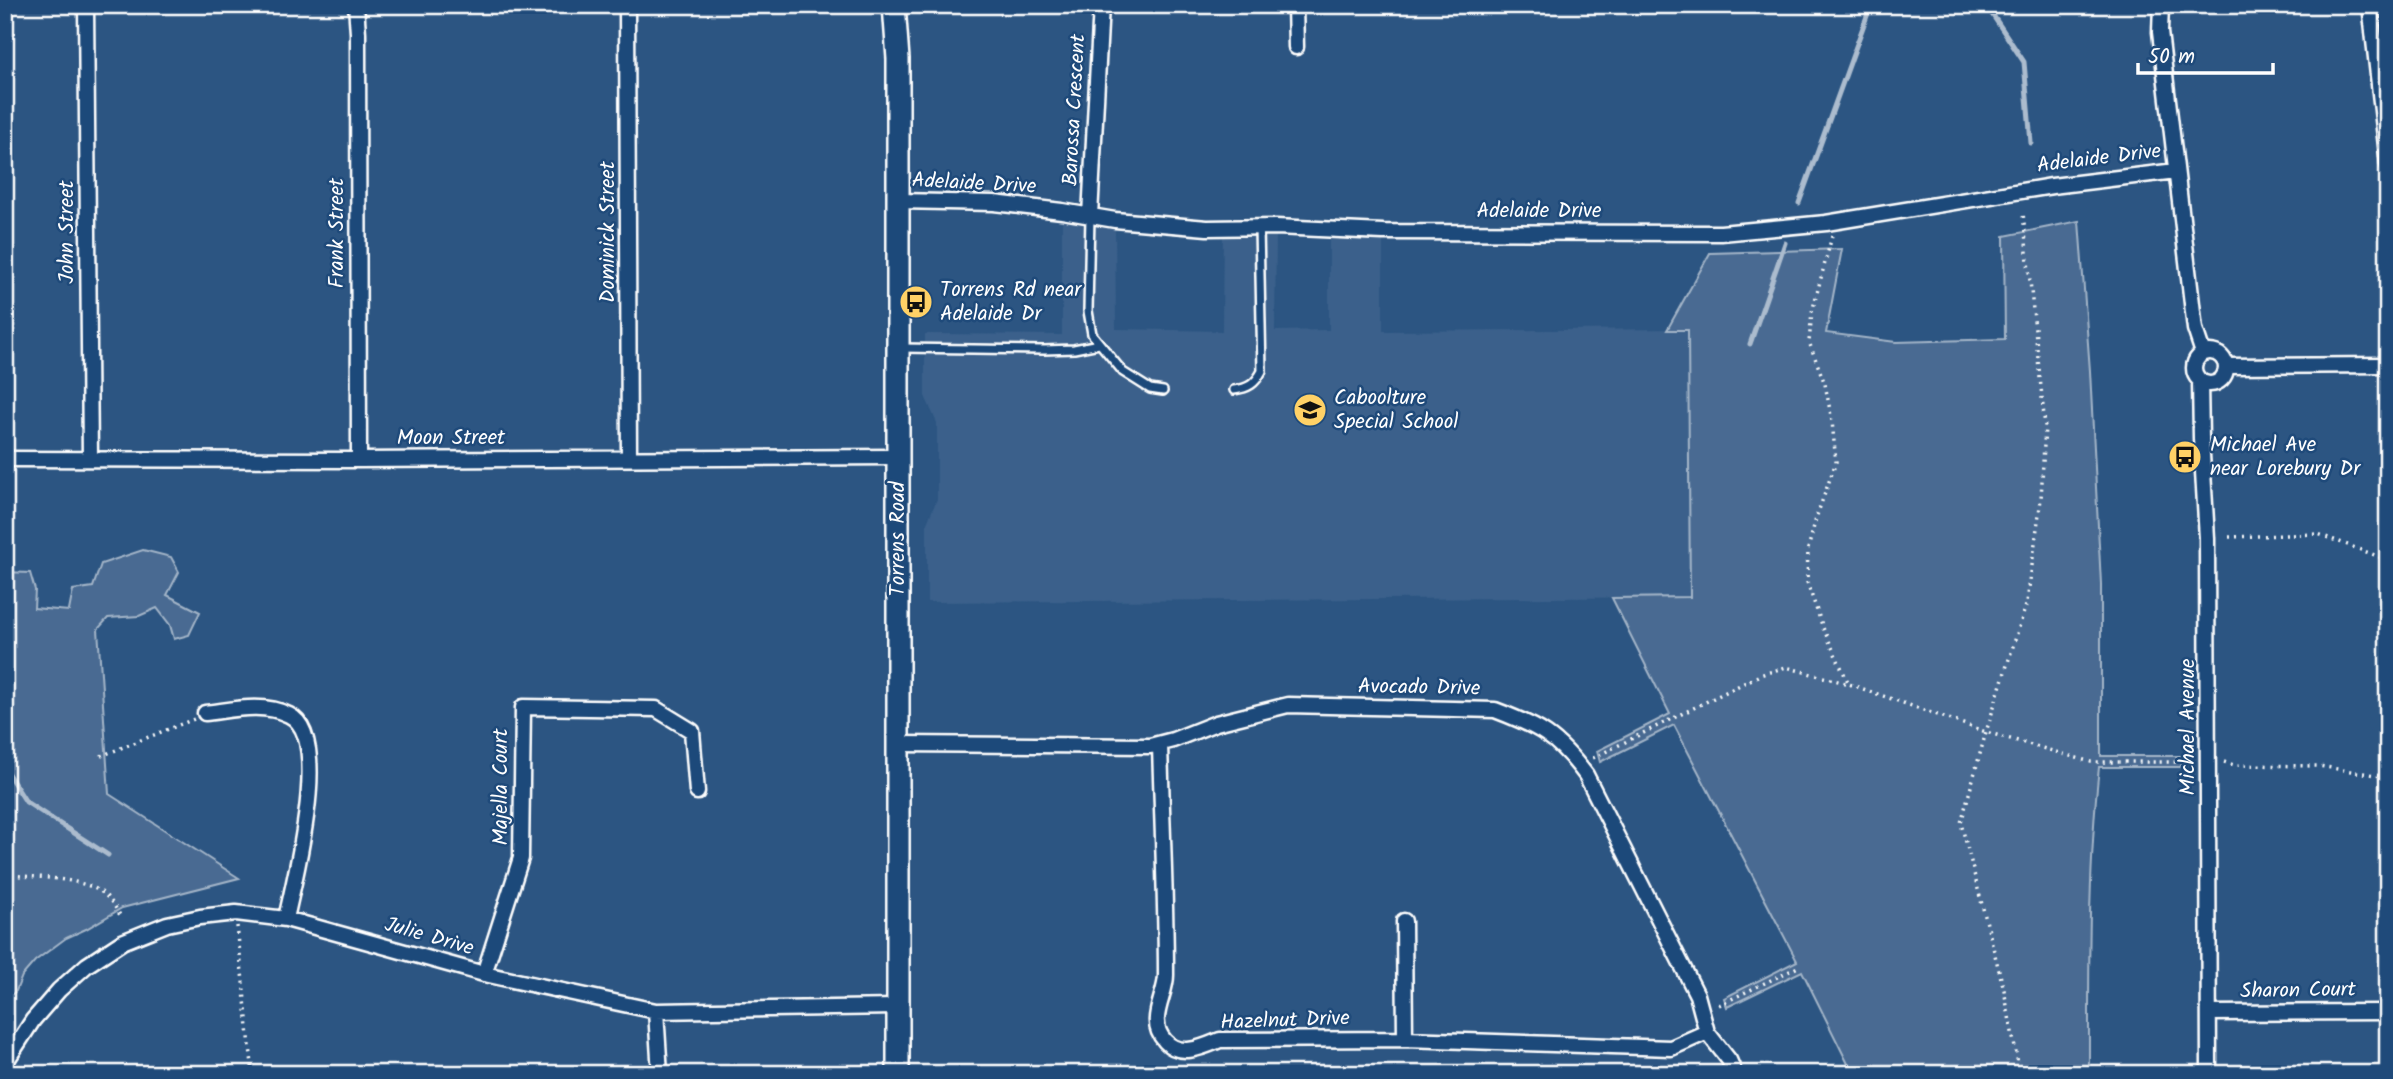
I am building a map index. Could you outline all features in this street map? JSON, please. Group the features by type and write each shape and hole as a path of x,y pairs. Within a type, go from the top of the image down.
{"main road":[{"name":"Torrens Road","path":"894,5 898,59 898,1074"}],"street":[{"name":"John Street","path":"86,5 90,458"},
{"name":"Frank Street","path":"356,5 359,460"},
{"name":"Dominick Street","path":"627,5 629,459"},
{"name":"Barossa Crescent","path":"1090,216 1101,5"},
{"path":"1295,5 1296,47"},
{"path":"2161,5 2160,32 2195,329 2203,353"},
{"path":"2370,5 2388,164"},
{"name":"Adelaide Drive","path":"898,201 994,203 1207,228 1259,227 1383,232 1748,232 1826,223 2052,186 2176,171"},
{"path":"2203,353 2216,353 2223,359 2225,372 2219,381 2210,384 2200,381 2194,373 2197,357 2203,353"},
{"path":"2226,366 2388,365"},
{"name":"Michael Avenue","path":"2200,381 2207,538 2209,1074"},
{"name":"Moon Street","path":"5,458 359,460 897,457"},
{"name":"Avocado Drive","path":"899,744 1160,744 1216,723 1288,705 1495,710 1526,722 1567,749 1586,775 1697,995 1707,1032 1729,1060 1735,1074"},
{"name":"Majella Court","path":"484,974 521,858 523,706 656,709 692,731 697,792"},
{"path":"205,713 267,707 298,721 307,738 310,766 308,812 286,919"},
{"name":"Hazelnut Drive","path":"1160,744 1166,885 1166,984 1156,1008 1159,1030 1166,1043 1196,1051 1220,1040 1405,1039 1671,1048 1707,1032"},
{"name":"Julie Drive","path":"5,1063 33,1020 59,990 122,942 167,924 236,913 286,919 484,974 656,1011 897,1007"},
{"path":"1404,922 1405,1039"},
{"path":"656,1011 660,1074"},
{"name":"Sharon Court","path":"2209,1013 2388,1012"}],"lane":[{"path":"1090,216 1088,311 1092,334 1123,372 1135,382 1163,391"},
{"path":"1234,390 1256,382 1262,370 1259,227"},
{"path":"899,348 1044,350 1074,349 1099,344"}],"path":[{"path":"2020,1074 2004,990 1961,824 2027,602 2041,499 2045,426 2023,213"},
{"path":"1833,233 1812,312 1809,342 1825,384 1836,462 1816,517 1808,549 1807,582 1823,628 1849,684"},
{"path":"2229,537 2318,534 2388,560"},
{"path":"1593,758 1760,675 1786,667 1849,684 1986,733 2091,762 2193,762"},
{"path":"101,756 205,713"},
{"path":"2224,762 2234,765 2319,766 2388,778"},
{"path":"5,875 70,882 99,890 109,898 122,919"},
{"path":"236,913 253,1074"},
{"path":"1719,1005 1800,966"}],"shaded area":[{"name":"Caboolture Special School","path":"1062,211 1115,220 1116,329 1222,331 1223,228 1276,227 1275,331 1329,330 1329,229 1383,232 1383,331 1688,329 1690,597 927,602 927,523 937,499 937,423 925,396 925,334 1062,335"},
{"path":"2079,221 2101,584 2101,756 2182,756 2181,767 2099,767 2091,882 2089,1074 1853,1074 1802,971 1727,1007 1724,998 1797,961 1674,725 1600,762 1597,751 1670,714 1612,598 1690,597 1688,330 1667,330 1710,253 1842,249 1826,333 1896,342 2005,339 2004,236"},
{"path":"143,550 171,557 179,572 167,595 200,612 189,635 174,639 170,625 157,608 139,616 108,618 98,629 109,794 239,878 122,908 66,938 35,961 22,976 16,991 5,1000 5,572 30,573 35,590 34,608 69,611 73,590 93,587 101,564"}],"waterway":[{"path":"1799,203 1871,5"},
{"path":"1986,5 2024,62 2031,143"},
{"path":"1750,344 1785,243"},
{"path":"5,769 26,802 108,855"}],"place":[{"name":"Torrens Rd near Adelaide Dr","path":"916,302"},
{"name":"Caboolture Special School","path":"1310,410"},
{"name":"Michael Ave near Lorebury Dr","path":"2185,457"}]}
